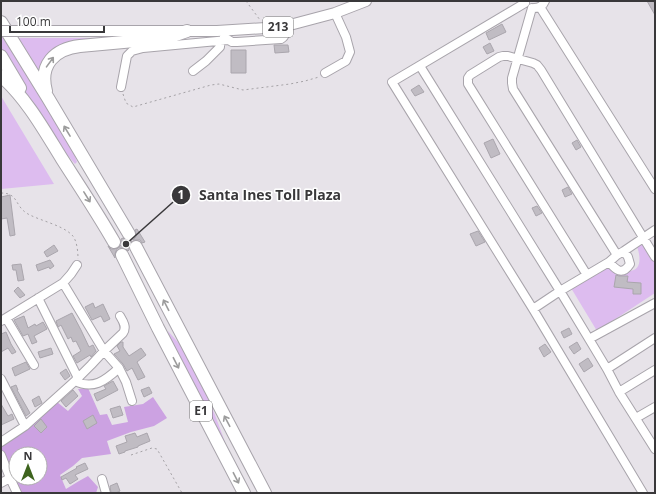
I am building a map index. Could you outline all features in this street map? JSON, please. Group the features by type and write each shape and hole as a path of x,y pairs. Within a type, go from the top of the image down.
{"highway":[{"path":"1,22 48,98 128,234"},
{"path":"48,98 44,83 45,69 50,60 61,51 74,47 168,38 187,32"},
{"path":"1,56 38,121"},
{"path":"1,76 16,90 38,121 114,242"},
{"name":"E1","path":"136,247 265,493"},
{"name":"E1","path":"122,255 158,328 244,493"}],"main road":[{"name":"213","path":"1,31 187,32 222,37 266,28 286,26 335,13 366,1"}],"street":[{"path":"539,5 530,7 525,2 392,82 533,309 643,493"},
{"path":"539,5 512,78 513,89 621,253 628,257 630,264 626,270 619,270 609,262"},
{"path":"539,5 655,189"},
{"path":"325,74 346,61 350,52 346,37 335,13"},
{"path":"121,88 128,56 132,51 143,48 222,37 237,42 281,39 286,33 286,26"},
{"path":"194,71 220,47 222,37"},
{"path":"587,275 468,84 468,78 470,75 499,57 508,56 533,63 541,70 655,257"},
{"path":"420,66 560,291 607,369 619,392 654,445"},
{"path":"533,309 609,262 655,230"},
{"path":"34,364 4,320 63,283 72,274 77,265"},
{"path":"63,283 104,350 118,368 126,382 132,401"},
{"path":"38,298 76,379 85,385 93,385 102,382 118,368"},
{"path":"588,339 655,302"},
{"path":"1,442 25,426 123,333 125,326 120,316"},
{"path":"607,369 655,338"},
{"path":"619,392 655,370"},
{"path":"1,379 25,426"},
{"path":"636,418 655,407"},
{"path":"1,455 8,473"},
{"path":"102,479 106,493"}],"path":[{"path":"246,1 266,28"},
{"path":"121,88 126,104 133,107 211,85 219,84 243,90 305,81 325,74"},
{"path":"1,193 9,193 13,195 22,210 68,232 74,237 78,254 77,265"},
{"path":"131,455 152,448 157,449 179,485 182,493"}],"shaded area":[{"path":"1,29 71,145 77,162 75,164 52,137 1,52"},
{"path":"18,38 111,38 85,43 39,71"},
{"path":"1,96 54,184 1,189"},
{"path":"649,240 655,252 655,293 597,331 571,288 611,264 626,271 635,270 639,264 637,247"},
{"path":"168,331 185,350 196,371 225,442 221,443 174,356"},
{"path":"88,388 100,415 107,414 112,425 128,422 124,407 143,404 153,397 167,418 154,426 131,432 107,441 111,454 82,458 60,475 66,489 88,476 98,487 96,493 16,493 14,486 48,486 48,446 8,446 8,470 1,447 57,402 68,411 82,396 78,389"}],"building":[{"path":"647,1 653,1 655,4 655,15"},
{"path":"502,24 506,32 489,40 486,33"},
{"path":"490,43 494,51 487,54 483,47"},
{"path":"274,45 288,45 289,52 275,53"},
{"path":"231,50 246,50 246,73 231,73"},
{"path":"419,85 424,92 415,96 411,90"},
{"path":"493,139 500,154 491,158 484,143"},
{"path":"577,140 581,147 576,150 572,143"},
{"path":"568,187 572,194 565,197 562,190"},
{"path":"10,195 15,235 10,236 7,218 1,219 1,197"},
{"path":"537,206 542,213 536,216 532,208"},
{"path":"137,229 145,242 142,243 140,240 133,240 136,237 135,230"},
{"path":"478,231 485,242 476,246 470,234"},
{"path":"123,238 126,241 132,241 128,251 123,248 118,248 121,245 121,239"},
{"path":"54,245 58,251 47,257 44,252"},
{"path":"108,246 111,249 118,248 115,258"},
{"path":"50,260 54,266 50,269 49,267 38,271 36,265"},
{"path":"21,264 24,280 18,281 16,270 13,270 12,265"},
{"path":"616,275 628,276 627,282 641,283 641,294 633,294 633,289 614,287"},
{"path":"18,287 25,295 20,298 14,291"},
{"path":"93,303 95,308 103,304 110,319 104,322 101,316 92,320 85,307"},
{"path":"72,313 89,347 93,345 96,351 91,357 90,355 77,363 73,356 81,351 76,341 73,342 71,337 68,339 61,325 58,327 56,321"},
{"path":"24,316 28,328 43,322 47,329 34,336 37,342 32,344 28,334 23,336 14,320"},
{"path":"569,328 572,334 564,338 561,332"},
{"path":"6,332 16,352 12,354 8,348 1,352 1,334"},
{"path":"123,342 123,347 129,356 141,348 146,355 137,362 145,377 138,380 132,368 127,371 114,354 120,351 117,346"},
{"path":"577,342 581,349 574,354 569,347"},
{"path":"545,344 551,352 544,357 539,348"},
{"path":"51,348 53,354 40,358 38,352"},
{"path":"588,358 593,366 584,372 579,364"},
{"path":"26,362 30,369 15,376 12,368"},
{"path":"66,369 70,376 65,380 60,373"},
{"path":"113,381 118,390 97,401 94,394 106,389 104,386"},
{"path":"16,385 17,390 30,413 26,416 11,387"},
{"path":"149,387 152,393 144,397 141,390"},
{"path":"73,390 78,396 66,407 61,401"},
{"path":"39,396 42,403 35,407 32,400"},
{"path":"1,404 8,416 12,414 14,419 1,425"},
{"path":"120,406 123,415 113,418 110,409"},
{"path":"93,415 97,423 87,429 83,421"},
{"path":"41,419 47,427 41,433 34,426"},
{"path":"135,433 137,437 147,433 150,441 119,454 116,446 127,442 125,436"},
{"path":"85,463 88,469 75,475 78,479 70,484 66,478 62,480 61,477"},
{"path":"117,483 120,491 111,493 110,486"}],"place":[{"name":"Santa Ines Toll Plaza","path":"126,244"}]}
